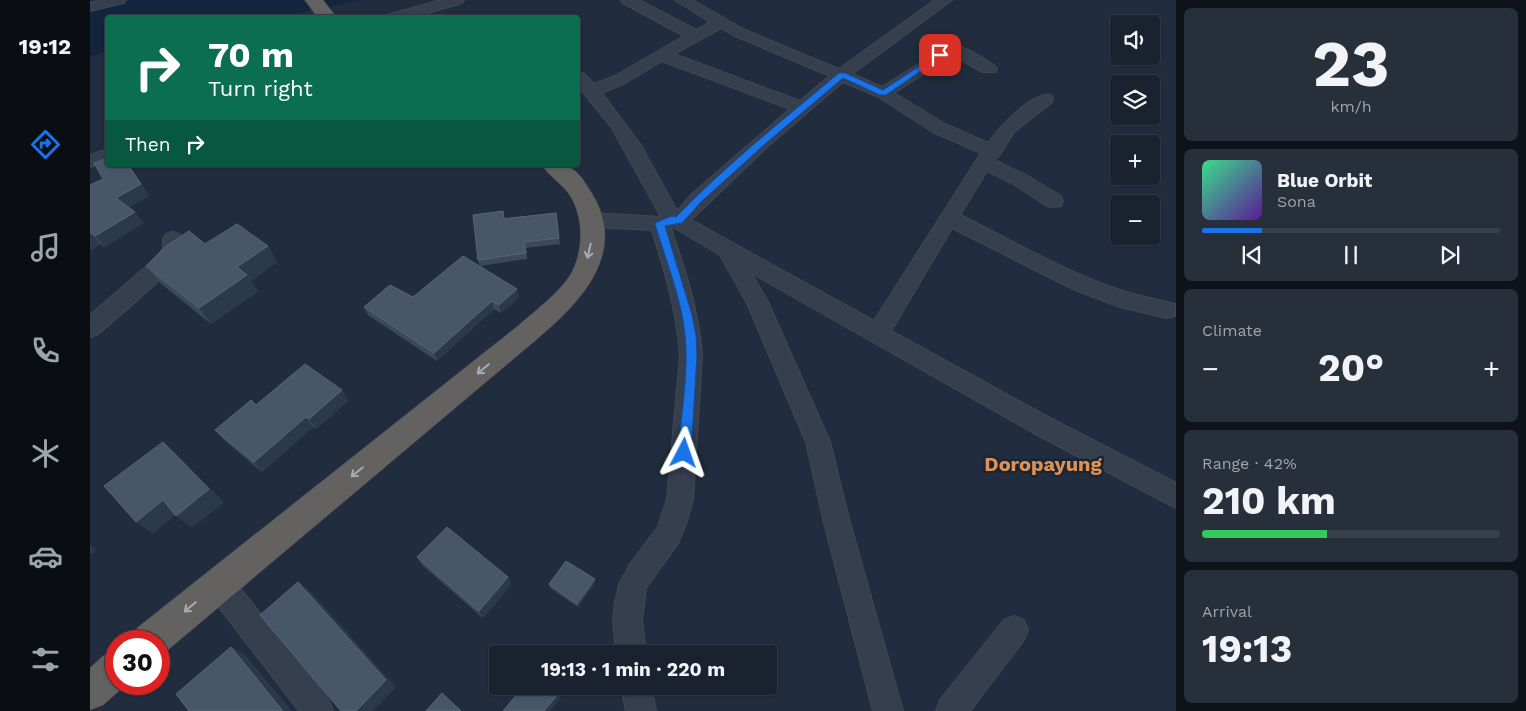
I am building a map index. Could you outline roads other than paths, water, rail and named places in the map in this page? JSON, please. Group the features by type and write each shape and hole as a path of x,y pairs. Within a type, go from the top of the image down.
{"highway":[{"path":"314,0 326,15"},
{"path":"163,630 218,583 418,423 558,306 581,278 590,250 593,220 579,190 569,176 556,167"},
{"path":"90,692 105,679"}],"street":[{"path":"90,7 119,0"},
{"path":"403,15 457,0"},
{"path":"628,0 663,16 696,36"},
{"path":"682,0 740,32 883,93 988,157 1019,180 1054,201"},
{"path":"670,222 842,74 945,0"},
{"path":"592,91 621,79 721,22"},
{"path":"883,93 950,50 962,53 989,69"},
{"path":"661,55 804,108"},
{"path":"580,79 606,106 638,155 670,222 691,335 682,492 678,512 671,530 643,567 633,586 627,613 630,645"},
{"path":"878,333 949,218 1008,128 1045,99"},
{"path":"90,161 105,156"},
{"path":"949,218 1080,283 1120,299 1167,310"},
{"path":"593,220 670,222 727,250 1041,425 1176,496"},
{"path":"90,328 162,264 173,251 173,239"},
{"path":"727,250 757,302 818,442 836,520 888,711"},
{"path":"218,583 318,711"},
{"path":"951,711 1014,630"},
{"path":"638,695 641,711"}],"water":[{"path":"130,0 360,0 289,15 105,15 105,52 90,56 90,8"}],"district":[{"name":"Doropayung","path":"1043,464"}]}
